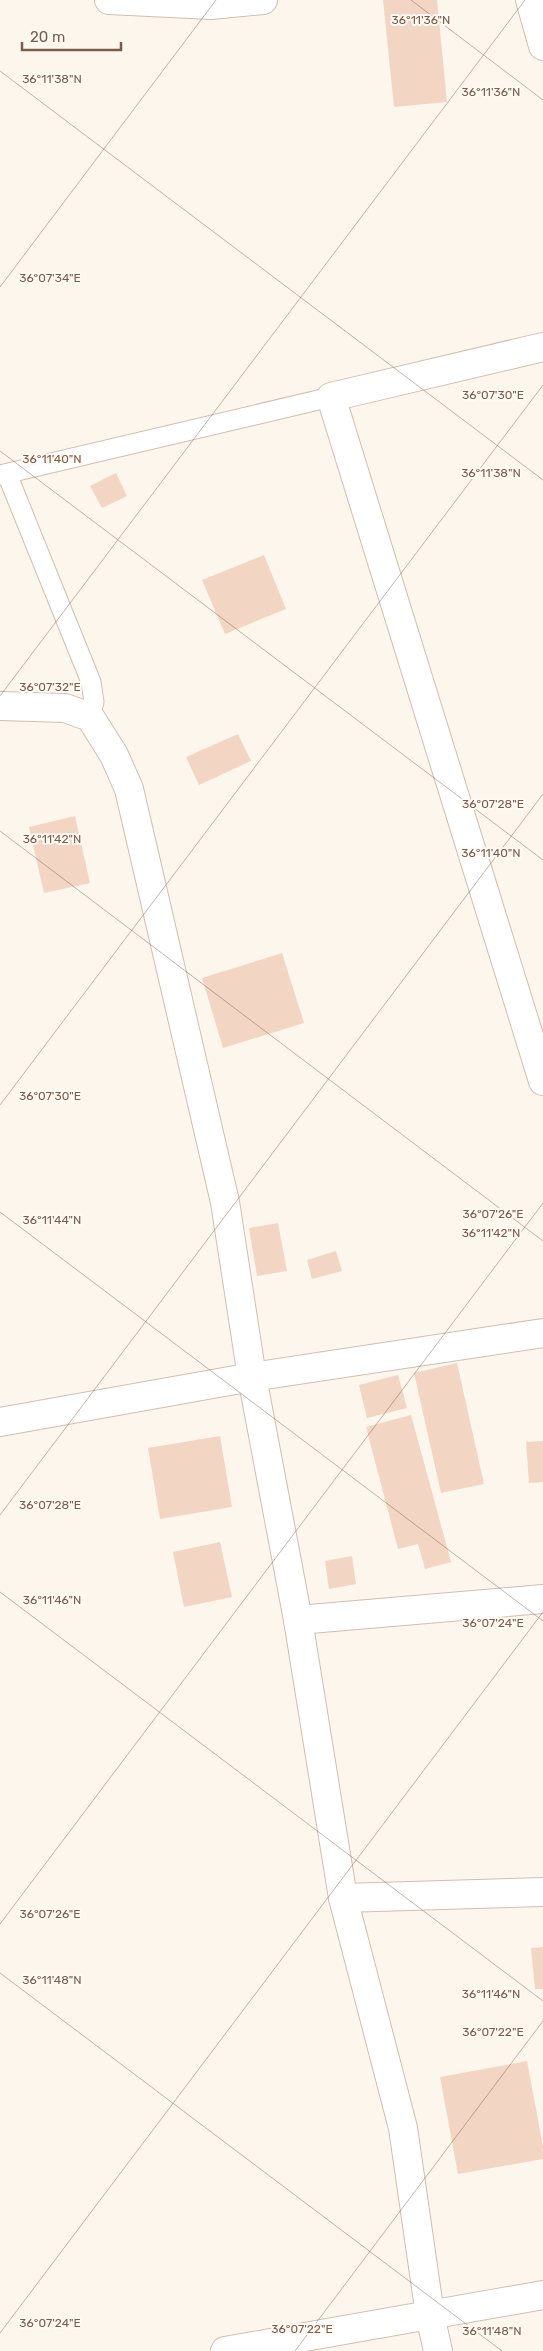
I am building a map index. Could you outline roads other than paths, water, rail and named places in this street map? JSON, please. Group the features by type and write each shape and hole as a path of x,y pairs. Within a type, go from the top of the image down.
{"street":[{"path":"109,0 211,5 263,0"},
{"path":"530,0 543,46"},
{"path":"543,348 331,397 543,1081"},
{"path":"0,706 65,708 90,718 114,755 129,789 225,1202 252,1377 298,1620 343,1898 403,2128 430,2315 438,2351"},
{"path":"0,1422 252,1377 543,1333"},
{"path":"298,1620 543,1599"},
{"path":"343,1898 543,1892"},
{"path":"225,2351 543,2295"}],"lane":[{"path":"90,718 94,702 91,682 3,474 331,397"}]}
